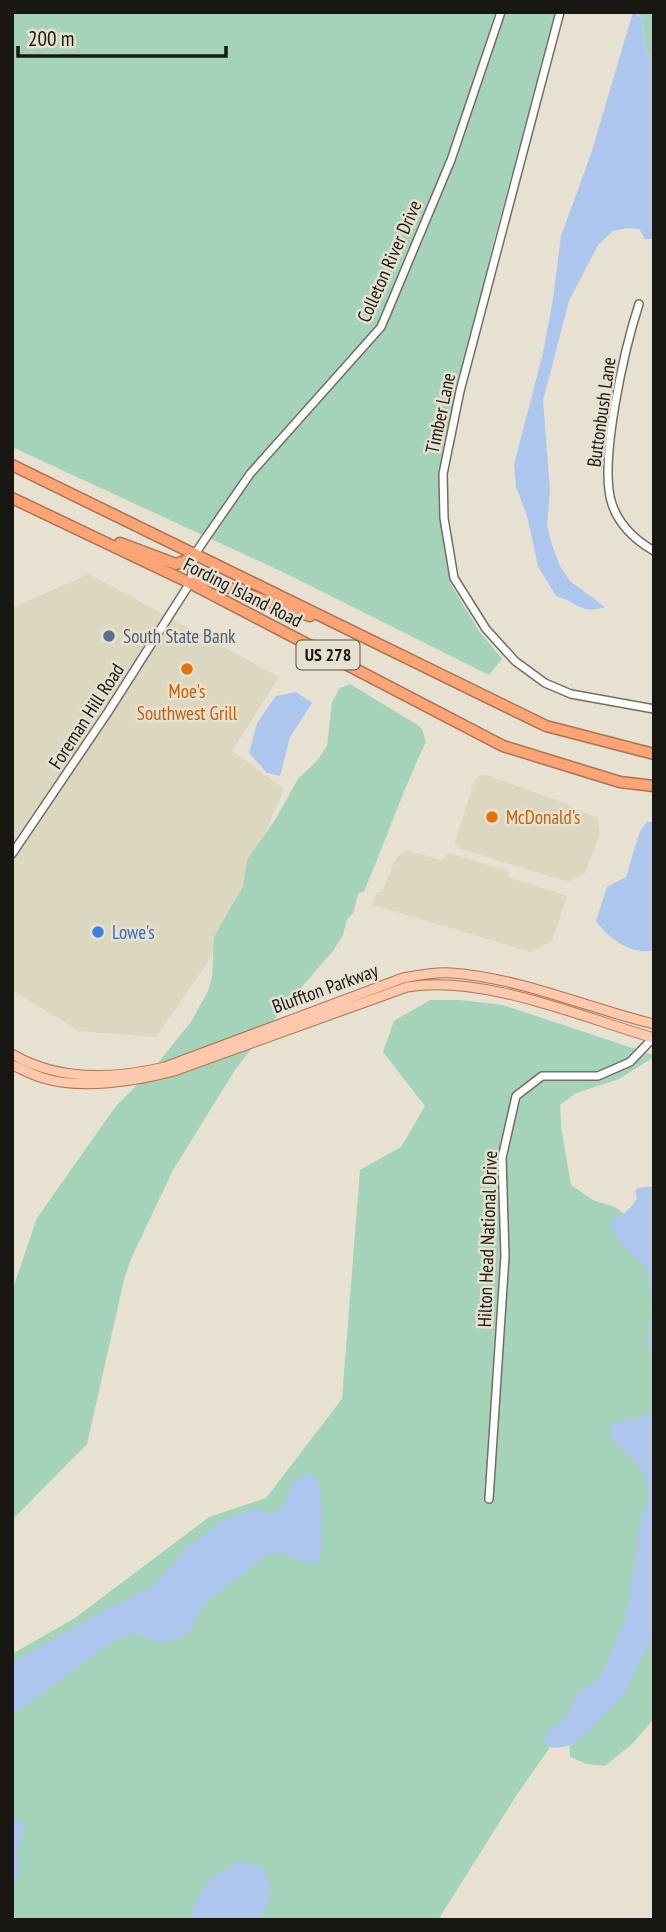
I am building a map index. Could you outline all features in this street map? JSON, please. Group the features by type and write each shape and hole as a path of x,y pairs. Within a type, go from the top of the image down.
{"highway":[{"name":"Fording Island Road","path":"12,465 546,726 654,754"},
{"name":"Fording Island Road","path":"12,498 190,583 503,746 620,782 654,786"},
{"path":"46,514 167,562 176,564 195,554"},
{"path":"190,583 206,580 356,632"}],"main road":[{"name":"Bluffton Parkway","path":"12,1054 33,1065 82,1076 139,1073 165,1067 403,978 430,973 451,973 489,979 654,1024"},
{"name":"Bluffton Parkway","path":"12,1065 43,1078 66,1083 151,1077 174,1072 407,987 431,983 452,984 514,996 653,1037"}],"street":[{"name":"Colleton River Drive","path":"195,554 250,474 381,327 451,160 500,12"},
{"name":"Timber Lane","path":"560,12 460,391 443,474 444,518 454,578 486,629 515,661 545,683 571,694 654,709"},
{"name":"Buttonbush Lane","path":"639,304 624,360 610,451 608,484 611,502 620,521 631,534 654,551"},
{"name":"Foreman Hill Road","path":"12,854 108,712 190,583 195,554"},
{"name":"Hilton Head National Drive","path":"489,1500 505,1256 502,1158 516,1096 542,1076 598,1076 630,1062 653,1037"}],"shaded area":[{"path":"89,574 279,677 232,751 284,789 210,959 156,1037 79,1031 12,990 12,608"},
{"path":"484,774 598,818 600,834 585,873 569,882 461,849 455,842 475,779"},
{"path":"407,850 441,860 450,853 510,872 508,877 567,896 552,941 531,952 373,905 377,892 382,892 396,858"}],"green space":[{"path":"12,12 557,12 493,243 440,474 441,519 450,583 479,631 502,659 489,675 289,575 12,447"},
{"path":"636,12 654,12 654,72 645,44 643,19"},
{"path":"350,684 416,724 422,729 426,742 364,891 358,894 353,913 347,919 343,935 333,951 280,1012 235,1070 173,1170 130,1261 124,1280 87,1444 12,1520 12,1291 37,1218 116,1106 153,1069 191,1022 208,991 212,977 214,937 243,886 247,860 275,820 298,779 317,761 327,746 332,702 340,688"},
{"path":"430,1000 503,1005 654,1055 619,1079 576,1093 560,1105 571,1185 593,1200 617,1208 644,1230 654,1247 654,1496 622,1654 560,1733 516,1796 438,1920 12,1920 12,1654 75,1618 209,1517 266,1498 342,1399 360,1170 401,1147 425,1106 383,1052 394,1021"},
{"path":"654,1548 654,1719 632,1744 605,1766 587,1764 570,1757 569,1726 628,1655"}],"water":[{"path":"633,12 643,19 645,44 654,72 654,239 645,239 639,229 627,228 613,231 598,245 569,301 543,400 550,491 547,525 560,566 570,581 605,607 590,610 556,596 538,566 527,516 516,487 514,465 543,353 561,236 591,154"},
{"path":"296,692 312,703 290,737 280,776 267,773 249,753 257,723 276,696"},
{"path":"647,822 654,822 654,950 646,951 621,944 607,934 596,921 607,887 626,877 640,831"},
{"path":"654,1186 654,1355 648,1345 652,1306 648,1270 617,1238 610,1220 632,1206 637,1198 635,1191 638,1188"},
{"path":"654,1412 654,1631 619,1702 571,1745 555,1748 546,1746 546,1732 565,1717 575,1695 601,1676 625,1621 638,1544 637,1532 647,1501 647,1479 636,1463 612,1440 610,1425 613,1422 638,1419"},
{"path":"309,1473 318,1480 320,1499 322,1535 318,1564 284,1554 266,1555 202,1606 191,1629 179,1639 162,1643 132,1633 111,1642 12,1716 12,1663 107,1609 152,1587 187,1548 222,1521 253,1509 273,1514 284,1505 292,1483"},
{"path":"12,1821 23,1821 23,1828 18,1850 19,1870 12,1887"},
{"path":"240,1862 252,1863 261,1868 269,1882 268,1900 260,1920 189,1920 202,1891 213,1877"}],"place":[{"name":"South State Bank","path":"109,636"},
{"name":"Moe's Southwest Grill","path":"187,669"},
{"name":"McDonald's","path":"492,817"},
{"name":"Lowe's","path":"98,932"}]}
